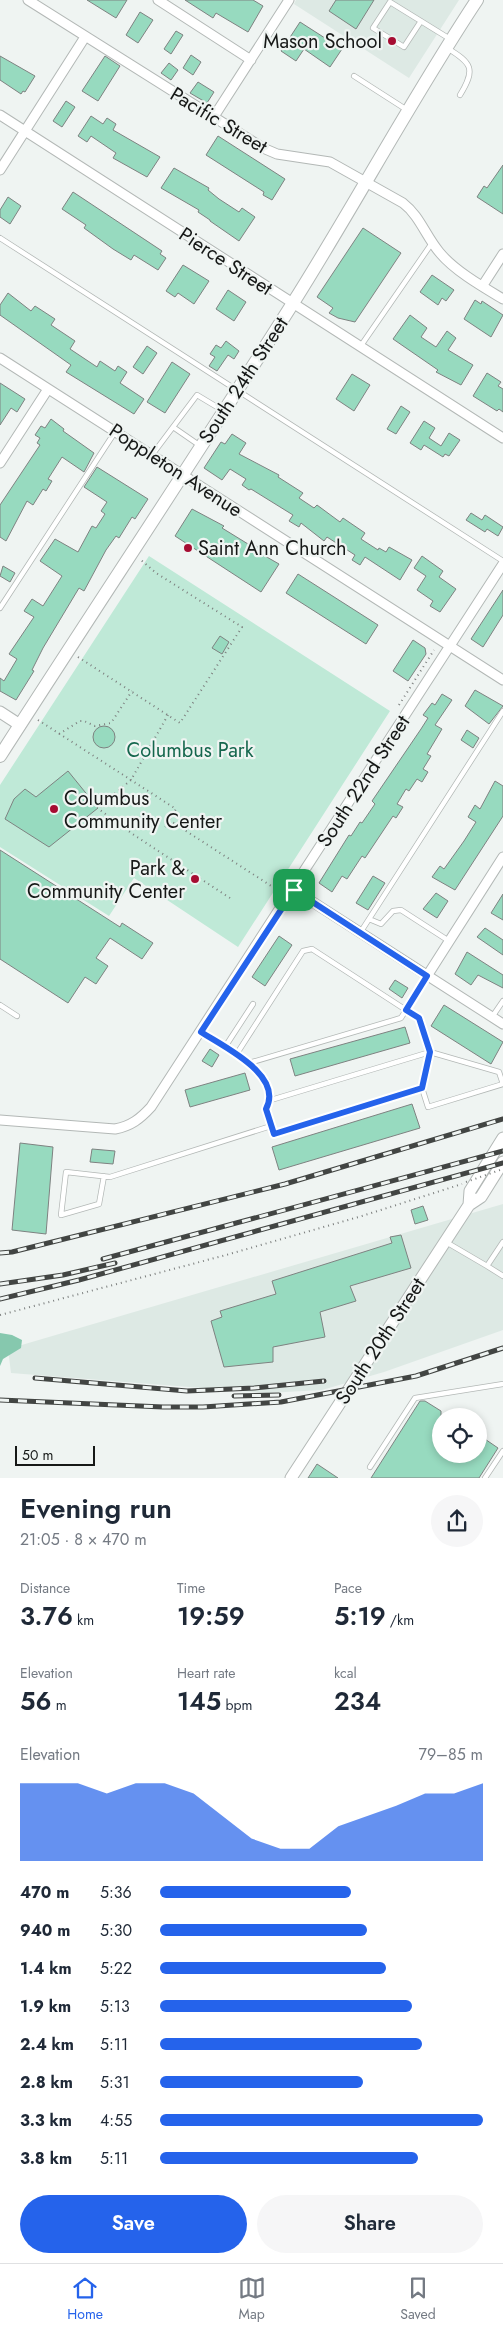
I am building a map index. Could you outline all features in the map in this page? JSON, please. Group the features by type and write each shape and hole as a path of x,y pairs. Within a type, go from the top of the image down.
{"main road":[{"name":"South 24th Street","path":"0,756 293,304 449,43 477,0"}],"street":[{"name":"Pacific Street","path":"28,0 213,118 276,154 330,162 408,207 445,260 503,299"},
{"path":"158,0 251,60"},
{"path":"213,118 289,0"},
{"path":"0,170 85,37"},
{"name":"Pierce Street","path":"0,116 503,438"},
{"path":"483,285 503,254"},
{"name":"Poppleton Avenue","path":"0,358 503,680"},
{"path":"0,463 48,389"},
{"name":"South 22nd Street","path":"0,1120 115,1128 138,1121 151,1108 294,890 503,563"},
{"path":"0,712 20,725"},
{"path":"427,976 503,857"},
{"path":"294,890 503,1024"},
{"name":"South 20th Street","path":"469,1205 470,1191 503,1138"},
{"name":"South 20th Street","path":"291,1478 469,1205 481,1197 503,1162"}],"lane":[{"path":"421,21 404,47 373,28 390,2 421,21 449,43 469,65 468,82 460,95"},
{"path":"354,76 409,111"},
{"path":"0,238 503,563"},
{"path":"360,347 432,243"},
{"path":"152,455 197,395 223,410"},
{"path":"173,427 200,446"},
{"path":"0,608 116,432"},
{"path":"360,933 503,712"},
{"path":"370,919 381,924 393,911 401,910 449,941"},
{"path":"236,1055 303,950 312,949 419,1018 430,1052 422,1088 428,1108 503,1084 499,1072 430,1052 271,1100"},
{"path":"248,1063 401,1018 427,976"},
{"path":"492,1018 503,1001"},
{"path":"225,1047 253,1004"},
{"path":"0,1005 17,1016"},
{"path":"201,1032 248,1063 267,1081 271,1100 266,1109 274,1134 422,1088"},
{"path":"104,1176 99,1204 60,1215 66,1172 104,1176 110,1177 271,1126"},
{"path":"445,1241 503,1276"},
{"path":"487,1266 503,1242"},
{"path":"370,1467 415,1398 503,1384"},
{"path":"485,1478 503,1451"}],"path":[{"path":"78,657 180,723 242,627 156,572 141,560"},
{"path":"59,734 84,721 95,726 111,723 132,691"},
{"path":"168,715 131,780 101,805 100,810 134,835 233,900"},
{"path":"37,720 176,809 166,826"},
{"path":"169,820 280,891"},
{"path":"0,1315 107,1288 362,1216 503,1169"}],"shaded area":[{"name":"Mason School","path":"296,0 459,0 409,78 294,4"},
{"path":"503,1204 503,1330 384,1372 322,1390 267,1393 11,1373 8,1349"}],"green space":[{"name":"Columbus Park","path":"149,556 390,711 238,947 134,878 109,916 0,847 0,785"},
{"path":"0,1333 12,1335 22,1340 21,1348 3,1359 0,1366"}],"building":[{"path":"87,0 127,0 116,18"},
{"path":"185,0 253,0 263,6 248,32 216,13 213,18"},
{"path":"336,0 374,0 356,29 329,11"},
{"path":"140,12 153,20 138,43 126,35"},
{"path":"300,22 342,49 330,67 304,49 296,61 281,51"},
{"path":"176,31 183,35 171,54 164,49"},
{"path":"191,55 201,62 193,75 183,68"},
{"path":"0,56 35,76 25,92 23,91 21,94 0,80"},
{"path":"105,56 120,66 98,101 82,91"},
{"path":"169,63 178,70 171,80 161,73"},
{"path":"198,82 214,92 207,103 190,93"},
{"path":"66,101 75,107 62,127 53,121"},
{"path":"91,116 103,124 107,118 116,124 113,130 160,157 147,177 113,158 116,153 91,136 87,142 78,136"},
{"path":"218,136 285,179 272,200 263,195 264,192 206,155"},
{"path":"503,165 503,214 477,197 484,186 487,188"},
{"path":"174,168 209,188 208,190 219,199 239,212 242,208 255,217 239,241 198,212 199,210 161,188"},
{"path":"73,192 162,251 160,254 166,258 158,270 134,255 131,260 113,249 84,228 86,225 62,209"},
{"path":"8,197 21,206 10,224 0,217 0,210"},
{"path":"363,228 401,253 355,322 338,318 329,313 333,308 317,297"},
{"path":"183,265 209,281 194,304 178,293 175,297 166,291"},
{"path":"432,275 454,290 446,301 442,298 438,305 420,292"},
{"path":"228,290 246,302 234,321 216,309"},
{"path":"8,293 31,311 35,306 55,319 51,325 75,341 70,349 97,367 100,361 115,371 118,366 127,372 120,383 144,399 134,414 66,372 71,365 0,315 0,305"},
{"path":"475,300 481,304 482,301 503,315 491,337 464,319"},
{"path":"410,315 427,328 421,337 436,347 447,331 456,338 448,350 473,365 461,385 436,372 438,370 393,339"},
{"path":"226,341 239,351 234,359 228,355 217,371 209,366 215,357 210,354 216,345 221,348"},
{"path":"147,346 157,353 143,374 133,367"},
{"path":"172,362 190,374 165,413 147,402"},
{"path":"487,373 501,382 498,386 503,389 503,412 499,409 497,411 473,396"},
{"path":"352,374 370,385 354,411 336,399"},
{"path":"0,383 25,399 17,412 11,408 0,425"},
{"path":"401,406 410,412 396,434 387,429"},
{"path":"51,419 64,429 63,431 94,453 84,472 62,457 48,479 52,481 46,491 43,489 33,505 27,501 6,541 0,537 0,505 40,445 37,443 40,438 35,435 41,426 45,428"},
{"path":"424,421 435,428 429,438 441,446 449,433 460,440 449,456 445,454 443,457 424,445 421,450 410,443"},
{"path":"232,434 246,443 239,454 279,475 278,477 303,493 299,498 314,508 317,505 340,522 343,518 365,533 361,539 378,550 379,548 386,552 389,547 412,560 400,580 365,557 360,565 352,560 355,555 327,537 324,541 301,523 299,527 289,521 293,515 242,485 246,479 230,469 222,480 204,468 221,442 225,444"},
{"path":"97,467 148,499 135,519 132,517 119,538 116,536 106,550 84,591 79,588 43,648 32,670 34,671 16,700 0,691 0,678 4,681 17,659 9,654 34,617 24,611 32,599 43,606 62,576 40,561 55,539 78,552 92,526 96,528 105,514 101,511 107,502 84,487"},
{"path":"192,509 224,526 222,528 248,544 250,542 267,553 265,556 279,564 261,592 175,536"},
{"path":"471,513 482,520 485,515 503,527 498,536 487,529 485,532 466,520"},
{"path":"422,556 443,571 439,577 456,589 440,612 430,606 433,601 417,590 426,576 414,568"},
{"path":"3,566 15,573 10,582 0,576"},
{"path":"298,574 378,625 366,644 286,593"},
{"path":"503,590 503,615 483,647 471,639"},
{"path":"220,636 229,642 222,654 212,648"},
{"path":"413,640 425,648 426,654 408,681 393,671"},
{"path":"475,690 503,706 489,724 465,706"},
{"path":"442,694 452,700 435,725 442,729 427,754 431,756 423,769 428,772 422,782 417,779 409,791 406,789 397,804 403,807 396,818 393,816 365,858 362,856 347,879 342,876 332,892 319,883 349,835 351,836 360,822 362,823 375,804 372,801 428,718 423,715 432,703 435,705"},
{"path":"104,726 112,729 115,737 112,745 104,748 96,745 93,737 96,729"},
{"path":"467,730 479,738 473,748 461,740"},
{"name":"Columbus Community Center","path":"68,771 98,808 49,847 5,819 14,799 25,789 36,797"},
{"path":"495,781 503,786 503,816 455,890 432,877 440,866 444,869 464,841 476,822 468,817 475,805 480,809"},
{"path":"0,850 120,927 122,923 153,943 142,959 110,938 96,958 108,966 96,984 85,977 68,1003 0,959"},
{"path":"373,876 385,883 368,910 356,903"},
{"path":"436,893 448,901 437,918 423,909"},
{"path":"503,894 503,920 491,913"},
{"path":"485,928 503,940 503,955 477,937"},
{"path":"279,936 292,945 265,986 252,977"},
{"path":"467,952 503,975 503,988 478,975 471,985 455,974"},
{"path":"395,980 408,988 402,998 389,989"},
{"path":"444,1005 503,1042 491,1064 431,1026"},
{"path":"405,1027 410,1043 295,1076 290,1059"},
{"path":"210,1049 219,1055 212,1067 202,1061"},
{"path":"245,1073 250,1090 190,1107 185,1090"},
{"path":"412,1104 420,1128 279,1170 272,1147"},
{"path":"20,1143 53,1147 46,1234 12,1230"},
{"path":"92,1149 115,1151 113,1164 90,1162"},
{"path":"423,1206 428,1220 415,1224 411,1210"},
{"path":"401,1235 411,1268 350,1286 356,1301 320,1312 325,1337 273,1347 273,1362 224,1367 211,1321 222,1317 220,1311 276,1294 272,1281 392,1243 390,1237"},
{"path":"420,1401 425,1401 436,1408 432,1408 432,1463 487,1463 487,1440 498,1448 479,1478 371,1478"},
{"path":"317,1464 338,1478 308,1478"}],"railway":[{"path":"0,1253 12,1252 285,1184 503,1119"},
{"path":"103,1259 503,1151"},
{"path":"0,1299 79,1280 503,1163"},
{"path":"0,1284 63,1275 115,1263"},
{"path":"0,1400 163,1407 203,1407 281,1402 416,1376 503,1348"},
{"path":"35,1378 187,1391 254,1388 324,1381"},
{"path":"234,1396 279,1395"}],"place":[{"name":"Mason School","path":"392,41"},
{"name":"Saint Ann Church","path":"188,548"},
{"name":"Columbus Community Center","path":"54,809"},
{"name":"Park & Community Center","path":"195,879"}],"route":[{"path":"294,890 427,976 406,1010 419,1018 430,1052 422,1088 274,1134 266,1109 271,1100 267,1081 248,1063 201,1032 294,890"}]}
